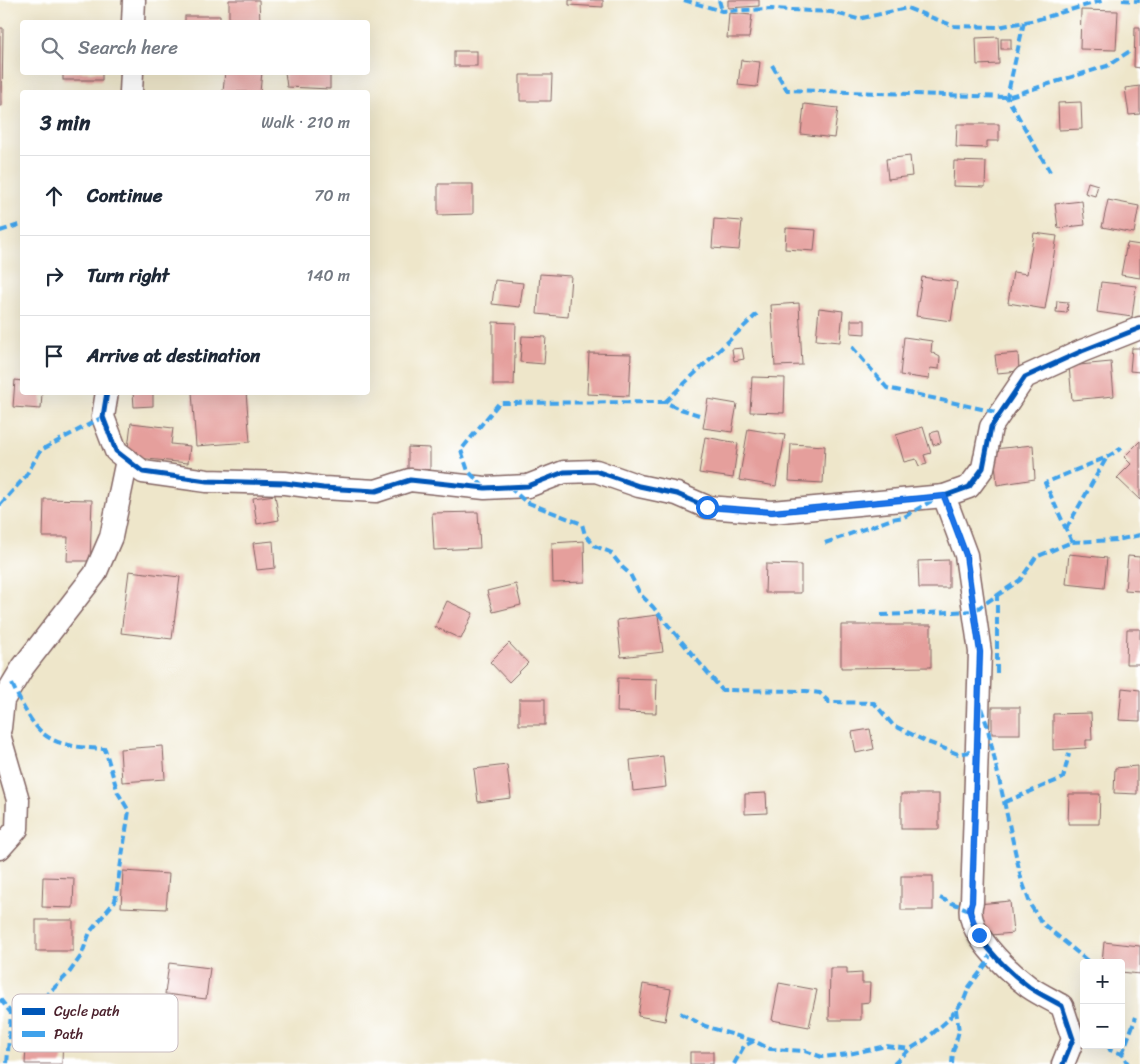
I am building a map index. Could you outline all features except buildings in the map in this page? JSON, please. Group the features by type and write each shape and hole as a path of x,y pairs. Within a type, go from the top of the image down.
{"street":[{"path":"134,0 134,20"},
{"path":"131,90 132,75"},
{"path":"106,395 103,417 116,451 143,472 207,481 285,483 323,488 376,491 410,480 484,488 528,486 564,472 596,471 639,486 677,494 707,507 772,512 944,496 969,486 983,468 991,427 1025,377 1082,351 1140,328"},
{"path":"0,728 3,700 23,667 95,574 111,537 127,460"},
{"path":"944,496 966,555 980,652 972,902 969,910 979,935 990,952 1030,988 1062,1006 1073,1039 1063,1064"},
{"path":"0,738 18,800 17,829 0,848"}],"marked path":[{"path":"684,0 722,11 771,9 831,12 858,19 907,8 954,26 998,27 1036,20 1104,0"},
{"path":"719,0 722,11"},
{"path":"1122,0 1140,1"},
{"path":"1024,22 1007,97 1050,172"},
{"path":"772,65 787,90 1007,97 1107,66 1130,51"},
{"path":"0,231 20,225"},
{"path":"665,402 757,314"},
{"path":"852,347 887,388 1000,413"},
{"path":"484,487 468,471 461,450 499,403 665,402 699,415"},
{"path":"0,505 25,477 41,450 103,417"},
{"path":"1072,542 1045,483 1107,457 1122,448"},
{"path":"1066,529 1107,457"},
{"path":"509,487 526,502 582,524 585,535 595,546 610,552 630,574 640,594 722,690 806,691 820,693 829,702 874,703 893,725 925,741 958,754 976,751"},
{"path":"825,543 892,519 904,517 933,500"},
{"path":"881,615 974,611 1020,580 1036,557 1072,542 1117,540 1140,535"},
{"path":"997,595 997,673"},
{"path":"12,684 29,717 46,736 69,745 105,749 118,793 129,811 115,901 90,932 81,956 69,973 48,994"},
{"path":"981,708 987,725 1021,878 1031,906 1042,923 1085,959"},
{"path":"1005,802 1063,778 1069,754"},
{"path":"940,898 969,910"},
{"path":"894,1064 910,1049 925,1040 948,1020 964,1000 969,987 987,963 991,952"},
{"path":"0,999 11,1013 7,1064"},
{"path":"952,1064 953,1052 959,1031 956,1010"},
{"path":"680,1013 705,1026 754,1041"},
{"path":"1122,1054 1136,1017"},
{"path":"734,1064 744,1046 754,1041 770,1049 805,1051 822,1057 849,1054 886,1046 910,1049"},
{"path":"1110,1049 1122,1054 1128,1064"}],"cycle path":[{"path":"107,395 103,417 116,451 143,472 207,481 285,483 323,488 376,491 410,480 485,488 528,486 564,472 596,471 639,486 677,494 707,507 772,512 944,496 969,487 983,468 991,427 1025,377 1082,351 1140,328"},
{"path":"944,496 966,555 980,652 971,913 980,937 999,960 1029,987 1062,1006 1073,1039 1063,1064"}],"route":[{"path":"707,507 772,512 944,496 966,555 980,652 972,902 969,910 979,935"}]}
